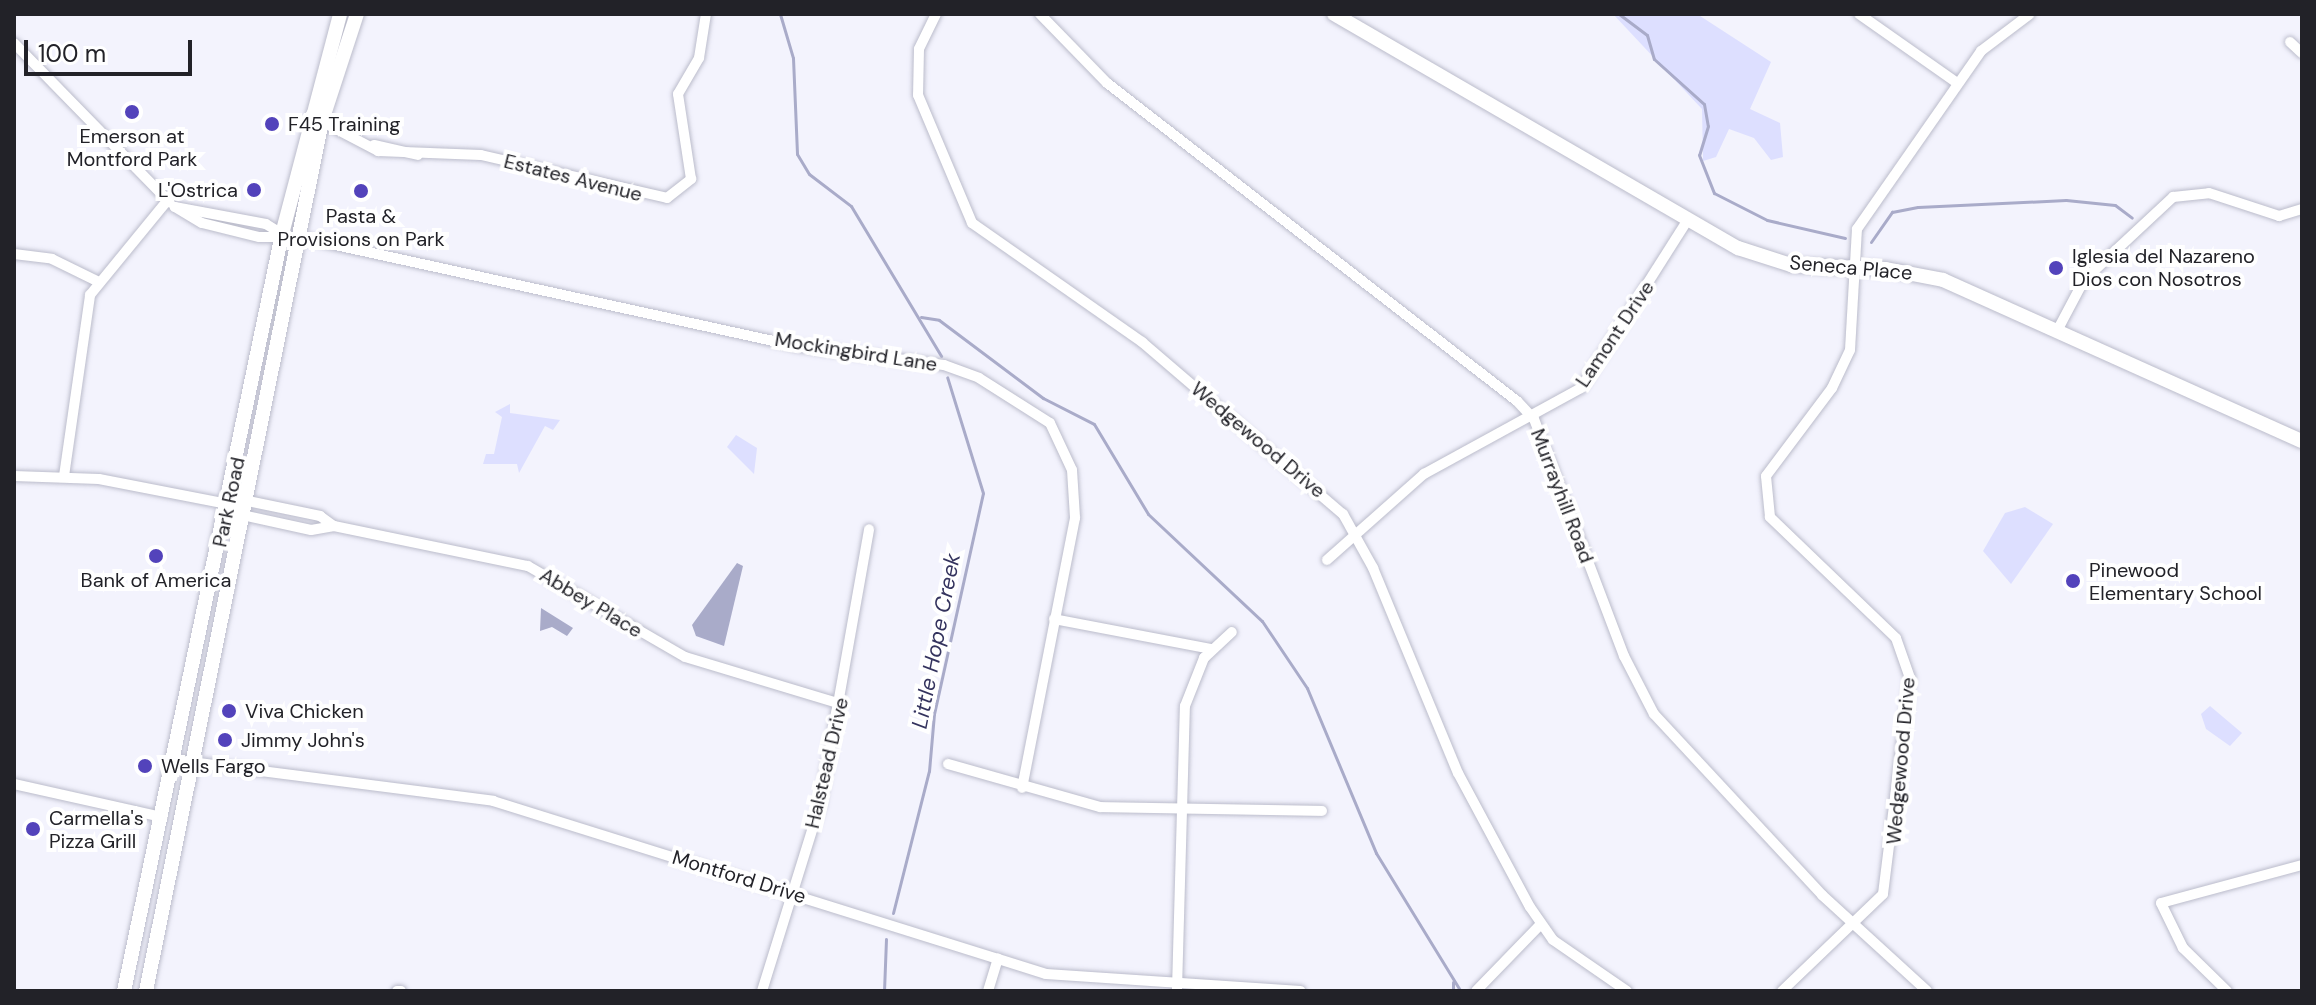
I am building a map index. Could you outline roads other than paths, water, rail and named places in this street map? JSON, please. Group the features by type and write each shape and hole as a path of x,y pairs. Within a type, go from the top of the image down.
{"main road":[{"name":"Park Road","path":"124,991 175,760 282,234 316,119 340,14"},
{"name":"Park Road","path":"146,991 299,237 316,119 357,14"},
{"name":"Seneca Place","path":"1334,14 1687,221 1770,259 1943,280 2302,441"}],"street":[{"name":"Estates Avenue","path":"316,119 374,145 418,155 481,155 655,198 679,194 692,170 678,94 699,58 706,14"},
{"name":"Wedgewood Drive","path":"936,14 919,49 918,95 972,223 1142,342 1315,486 1356,534 1458,773 1541,924 1575,959 1627,991"},
{"name":"Murrayhill Road","path":"1040,14 1107,83 1488,371 1534,419 1624,656 1654,714 1855,927 1927,991"},
{"path":"1859,14 1957,83"},
{"name":"Wedgewood Drive","path":"1782,991 1855,927 1883,894 1891,870 1909,664 1896,638 1770,517 1763,494 1768,470 1844,367 1856,326 1857,229 1957,83 1989,44 2030,14"},
{"path":"2290,42 2302,53"},
{"path":"14,43 171,204 97,281 82,333 64,476"},
{"path":"2057,331 2084,280 2173,197 2209,193 2279,216 2302,209"},
{"name":"Mockingbird Lane","path":"171,204 254,221 282,234 979,378 1050,423 1065,444 1075,518 1022,788"},
{"name":"Lamont Drive","path":"1327,560 1424,474 1567,401 1594,373 1687,221"},
{"path":"14,254 52,259 97,281"},
{"path":"14,476 64,476 243,508"},
{"name":"Abbey Place","path":"243,508 318,531 334,526 528,566 685,657 841,704"},
{"name":"Halstead Drive","path":"762,991 792,893 841,704 869,529"},
{"path":"1054,619 1212,649"},
{"path":"1177,988 1185,706 1212,649 1232,632"},
{"name":"Montford Drive","path":"175,760 493,801 998,959 1088,982 1300,991"},
{"path":"948,764 1022,788 1100,807 1322,811"},
{"path":"14,784 162,817"},
{"path":"2227,991 2183,948 2161,903 2302,865"},
{"path":"1476,991 1541,924"},
{"path":"988,991 998,959"}],"waterway":[{"name":"Little Hope Creek","path":"780,14 793,58 797,154 809,174 851,206 941,356"},
{"path":"1619,14 1647,35 1654,59 1704,104 1708,126 1699,155 1714,193 1767,220 1845,238"},
{"path":"1871,242 1892,212 1918,207 2066,200 2115,205 2132,218"},
{"path":"921,317 939,320 1043,398 1094,424 1148,514 1262,621 1307,688 1376,853 1460,990"},
{"name":"Little Hope Creek","path":"893,913 929,771 934,714 983,493 947,377"},
{"name":"Little Hope Creek","path":"884,991 886,939"},
{"path":"1453,982 1453,991"}],"place":[{"name":"Emerson at Montford Park","path":"132,112"},
{"name":"F45 Training","path":"272,124"},
{"name":"L'Ostrica","path":"254,190"},
{"name":"Pasta & Provisions on Park","path":"361,191"},
{"name":"Iglesia del Nazareno Dios con Nosotros","path":"2056,268"},
{"name":"Bank of America","path":"156,556"},
{"name":"Pinewood Elementary School","path":"2073,581"},
{"name":"Viva Chicken","path":"229,711"},
{"name":"Jimmy John's","path":"225,740"},
{"name":"Wells Fargo","path":"145,766"},
{"name":"Carmella's Pizza Grill","path":"33,829"}]}
